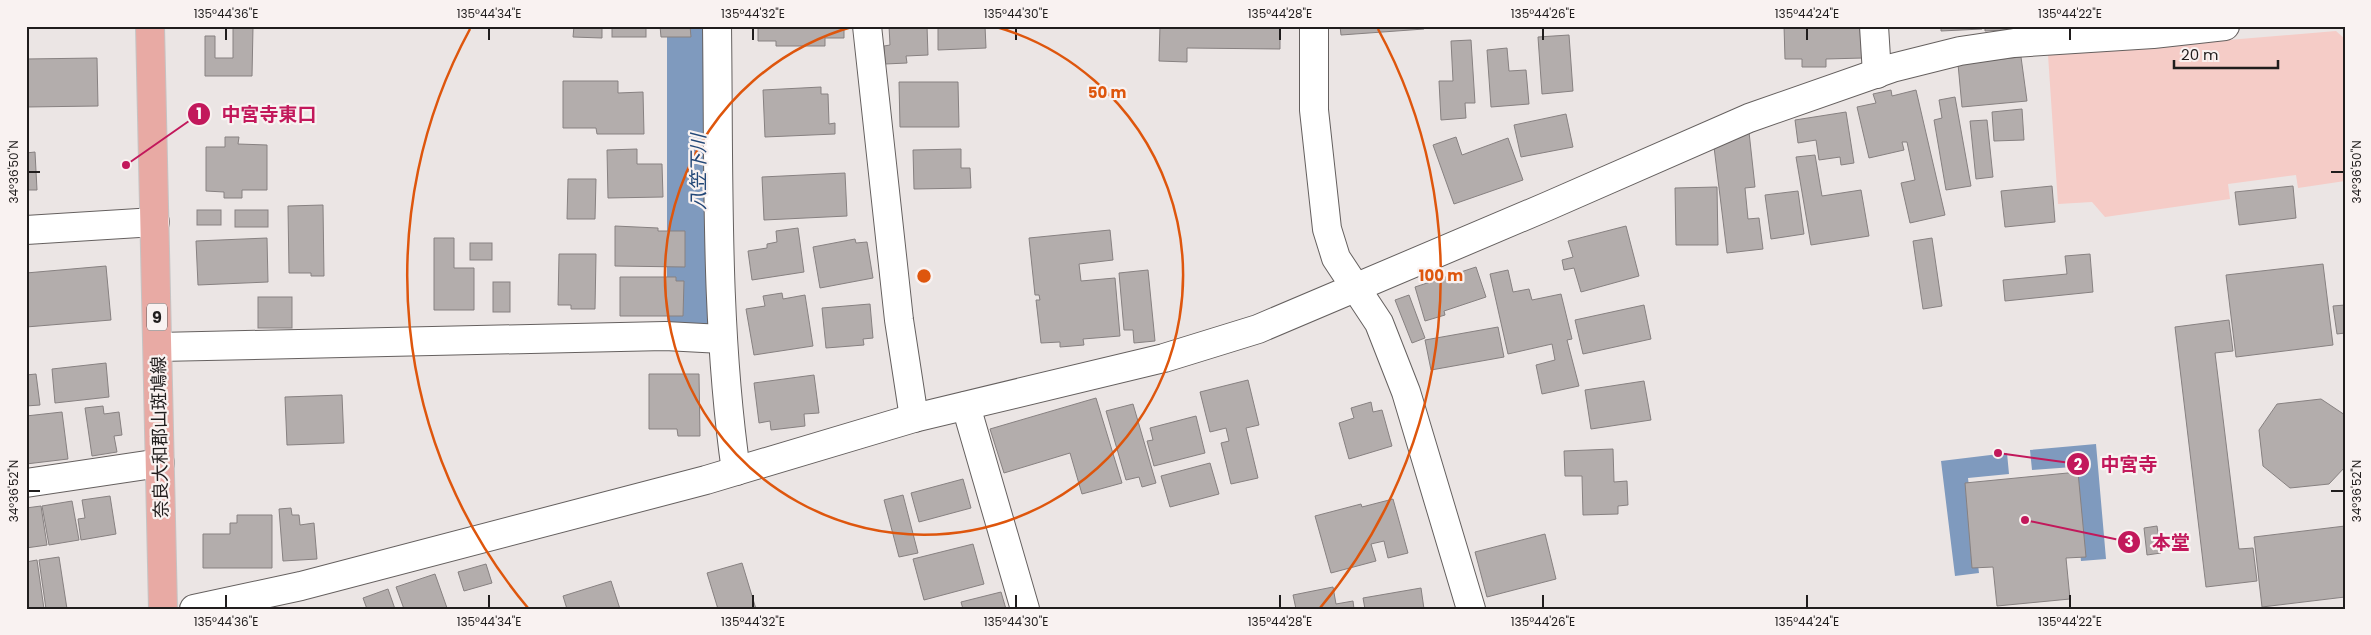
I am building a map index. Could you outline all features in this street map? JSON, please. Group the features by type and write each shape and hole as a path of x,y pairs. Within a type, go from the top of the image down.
{"main road":[{"name":"奈良大和郡山斑鳩線","path":"150,26 164,609"}],"street":[{"path":"718,26 722,339 727,409 736,471"},
{"path":"868,26 899,320 914,418"},
{"path":"1314,26 1314,110 1327,229 1336,258 1379,323 1406,392 1471,609"},
{"path":"1874,26 1877,74"},
{"path":"194,609 301,586 736,471 914,418 1164,358 1258,329 1749,118 1877,74 1960,51 2014,43 2135,36 2225,26"},
{"path":"26,230 155,222"},
{"path":"158,347 666,336 722,339"},
{"path":"966,406 1025,609"},
{"path":"26,483 160,463"}],"shaded area":[{"path":"2336,31 2345,39 2345,181 2298,188 2296,175 2228,184 2230,199 2105,217 2092,202 2058,204 2048,55"}],"water":[{"path":"2096,444 2106,559 2081,561 2073,467 2032,470 2030,450"},
{"path":"2007,453 2009,474 1968,478 1979,573 1955,576 1941,461"}],"building":[{"path":"574,26 602,26 602,38 573,37"},
{"path":"612,26 646,26 646,37 612,37"},
{"path":"660,26 690,26 691,37 661,37"},
{"path":"758,26 844,26 844,38 825,38 825,46 776,46 776,41 758,41"},
{"path":"889,26 927,26 928,55 906,56 907,63 885,64 884,46 890,45"},
{"path":"938,26 985,26 986,48 938,50"},
{"path":"1160,26 1280,26 1280,49 1187,48 1187,62 1159,61"},
{"path":"1340,26 1424,26 1424,29 1341,35"},
{"path":"1784,26 1863,26 1863,58 1826,59 1826,67 1802,67 1802,59 1785,59"},
{"path":"1941,26 1982,26 1982,29 1941,31"},
{"path":"1985,26 2028,26 2028,29 1985,31"},
{"path":"233,27 253,27 252,76 205,76 205,36 215,36 215,58 233,58"},
{"path":"1569,35 1573,91 1542,94 1538,37"},
{"path":"1471,40 1475,103 1465,103 1466,118 1441,120 1439,81 1453,81 1451,41"},
{"path":"1507,48 1509,71 1526,70 1529,104 1491,107 1487,50"},
{"path":"2021,57 2027,101 1962,107 1958,64"},
{"path":"97,58 98,106 26,107 26,59"},
{"path":"563,81 618,81 618,93 643,92 644,134 597,134 596,128 563,128"},
{"path":"899,82 958,82 959,127 900,127"},
{"path":"821,87 821,94 828,94 829,124 835,123 835,134 765,137 763,90"},
{"path":"1891,90 1892,96 1916,90 1945,215 1910,223 1901,183 1915,180 1907,142 1902,142 1904,150 1869,158 1857,107 1876,103 1873,94"},
{"path":"1955,97 1971,186 1946,190 1934,120 1942,118 1939,100"},
{"path":"2022,109 2024,140 1994,141 1992,112"},
{"path":"1846,112 1854,163 1841,165 1840,157 1819,160 1816,140 1798,143 1795,120"},
{"path":"1566,114 1573,147 1521,157 1514,125"},
{"path":"1987,120 1993,177 1976,179 1970,121"},
{"path":"1749,132 1755,187 1745,188 1748,219 1759,218 1763,249 1727,253 1714,147"},
{"path":"225,137 239,137 238,144 267,145 267,190 242,190 242,198 224,198 224,192 206,191 206,147 225,147"},
{"path":"1456,137 1462,155 1508,138 1523,180 1454,204 1433,145"},
{"path":"637,149 637,164 662,164 663,197 608,198 607,150"},
{"path":"961,149 961,168 970,168 971,188 914,189 913,150"},
{"path":"35,152 37,190 26,190 26,153"},
{"path":"1815,155 1822,196 1861,190 1869,236 1811,245 1796,157"},
{"path":"845,173 847,216 764,220 762,177"},
{"path":"568,179 596,179 595,219 567,219"},
{"path":"2052,186 2055,222 2005,227 2001,191"},
{"path":"2293,186 2296,218 2239,225 2235,192"},
{"path":"1717,187 1718,245 1676,245 1675,188"},
{"path":"1798,191 1804,234 1771,239 1765,195"},
{"path":"323,205 324,276 311,276 311,273 289,273 288,206"},
{"path":"197,210 221,210 221,225 197,225"},
{"path":"235,210 268,210 268,227 235,227"},
{"path":"615,226 658,228 658,231 685,231 685,267 615,266"},
{"path":"1626,226 1639,276 1581,292 1574,268 1564,270 1562,260 1573,257 1568,241"},
{"path":"798,228 804,272 752,280 748,251 767,248 767,244 777,242 776,231"},
{"path":"1110,230 1113,260 1079,264 1081,281 1115,278 1120,336 1083,339 1084,345 1060,347 1060,342 1041,343 1036,300 1040,300 1039,295 1035,295 1029,238"},
{"path":"267,238 268,282 198,285 196,241"},
{"path":"434,238 454,238 454,268 474,268 474,310 434,310"},
{"path":"1932,238 1942,306 1923,309 1913,241"},
{"path":"855,239 856,243 867,242 873,278 820,288 813,247"},
{"path":"470,243 492,243 492,260 470,260"},
{"path":"559,254 596,254 595,309 571,309 571,305 558,305"},
{"path":"2090,254 2093,292 2005,301 2003,280 2067,274 2065,256"},
{"path":"2323,264 2333,345 2236,357 2226,275"},
{"path":"106,266 111,320 26,327 26,273"},
{"path":"1476,267 1486,297 1444,311 1445,315 1425,321 1415,287"},
{"path":"1148,270 1155,341 1134,343 1133,330 1124,330 1119,273"},
{"path":"1508,270 1513,292 1529,289 1532,300 1561,294 1572,339 1567,340 1579,386 1542,394 1536,365 1555,360 1552,344 1508,354 1490,274"},
{"path":"620,277 676,277 676,281 684,281 683,316 620,316"},
{"path":"493,282 510,282 510,312 493,312"},
{"path":"782,293 783,299 805,295 813,346 754,355 746,309 765,306 763,296"},
{"path":"1409,295 1425,338 1412,343 1395,300"},
{"path":"258,297 292,297 292,328 258,328"},
{"path":"870,304 873,338 863,339 864,345 826,348 822,308"},
{"path":"1644,305 1651,339 1583,354 1575,320"},
{"path":"2345,305 2345,333 2337,334 2333,306"},
{"path":"2229,320 2233,351 2215,353 2239,549 2253,548 2257,581 2206,587 2175,327"},
{"path":"1498,327 1504,357 1431,370 1425,340"},
{"path":"106,363 109,397 55,403 52,369"},
{"path":"36,374 40,405 26,406 26,375"},
{"path":"649,374 699,374 700,436 678,436 677,429 649,429"},
{"path":"814,375 819,413 804,414 805,426 771,430 770,421 759,423 754,383"},
{"path":"1248,380 1259,425 1246,428 1258,478 1231,484 1221,443 1229,441 1226,428 1210,432 1200,392"},
{"path":"1644,381 1651,420 1591,429 1585,390"},
{"path":"342,395 344,443 287,445 285,397"},
{"path":"1096,398 1122,483 1082,494 1070,453 1004,473 990,429"},
{"path":"2321,399 2345,415 2345,467 2329,484 2290,488 2263,466 2259,430 2277,404"},
{"path":"1371,402 1373,412 1382,410 1392,446 1349,459 1339,423 1354,418 1351,408"},
{"path":"1133,404 1156,483 1142,487 1139,477 1126,480 1106,411"},
{"path":"103,406 104,414 119,412 122,435 114,436 117,452 92,456 85,408"},
{"path":"62,412 68,459 26,464 26,416"},
{"path":"1196,416 1205,453 1154,466 1147,441 1153,440 1150,428"},
{"path":"1613,449 1614,482 1627,481 1628,505 1618,506 1618,514 1583,515 1582,476 1565,476 1564,451"},
{"path":"1210,463 1219,494 1170,507 1161,476"},
{"path":"2078,472 2086,557 2066,558 2070,599 1997,606 1993,567 1972,568 1965,483"},
{"path":"963,479 971,508 919,522 911,493"},
{"path":"903,495 918,553 899,557 884,500"},
{"path":"110,496 116,534 81,540 78,519 85,518 82,500"},
{"path":"1393,499 1408,553 1388,558 1384,541 1371,544 1376,561 1331,573 1315,516 1361,504 1362,507"},
{"path":"72,501 79,540 49,545 42,506"},
{"path":"41,506 47,545 26,548 26,508"},
{"path":"291,508 292,515 299,515 300,525 314,523 317,559 283,561 279,509"},
{"path":"237,515 272,515 272,568 203,568 203,534 230,534 230,523 237,523"},
{"path":"2157,526 2161,553 2147,555 2144,528"},
{"path":"2345,526 2345,597 2262,607 2254,537"},
{"path":"1545,534 1556,579 1487,597 1475,552"},
{"path":"973,544 984,584 924,600 913,559"},
{"path":"59,557 67,609 46,609 39,560"},
{"path":"37,560 44,609 26,609 26,562"},
{"path":"742,563 756,609 718,609 707,573"},
{"path":"486,564 492,583 464,591 458,572"},
{"path":"435,574 447,608 404,609 396,587"},
{"path":"611,581 620,609 567,609 563,596"},
{"path":"1333,587 1336,604 1353,601 1354,609 1296,609 1293,595"},
{"path":"1421,588 1424,609 1365,609 1363,598"},
{"path":"388,589 395,609 367,609 363,598"},
{"path":"1001,592 1006,609 963,609 961,602"}],"waterway":[{"name":"八笠下川","path":"698,26 698,318"}],"place":[{"name":"中宮寺東口","path":"126,165"},
{"name":"中宮寺","path":"1998,453"},
{"name":"本堂","path":"2025,520"}]}
